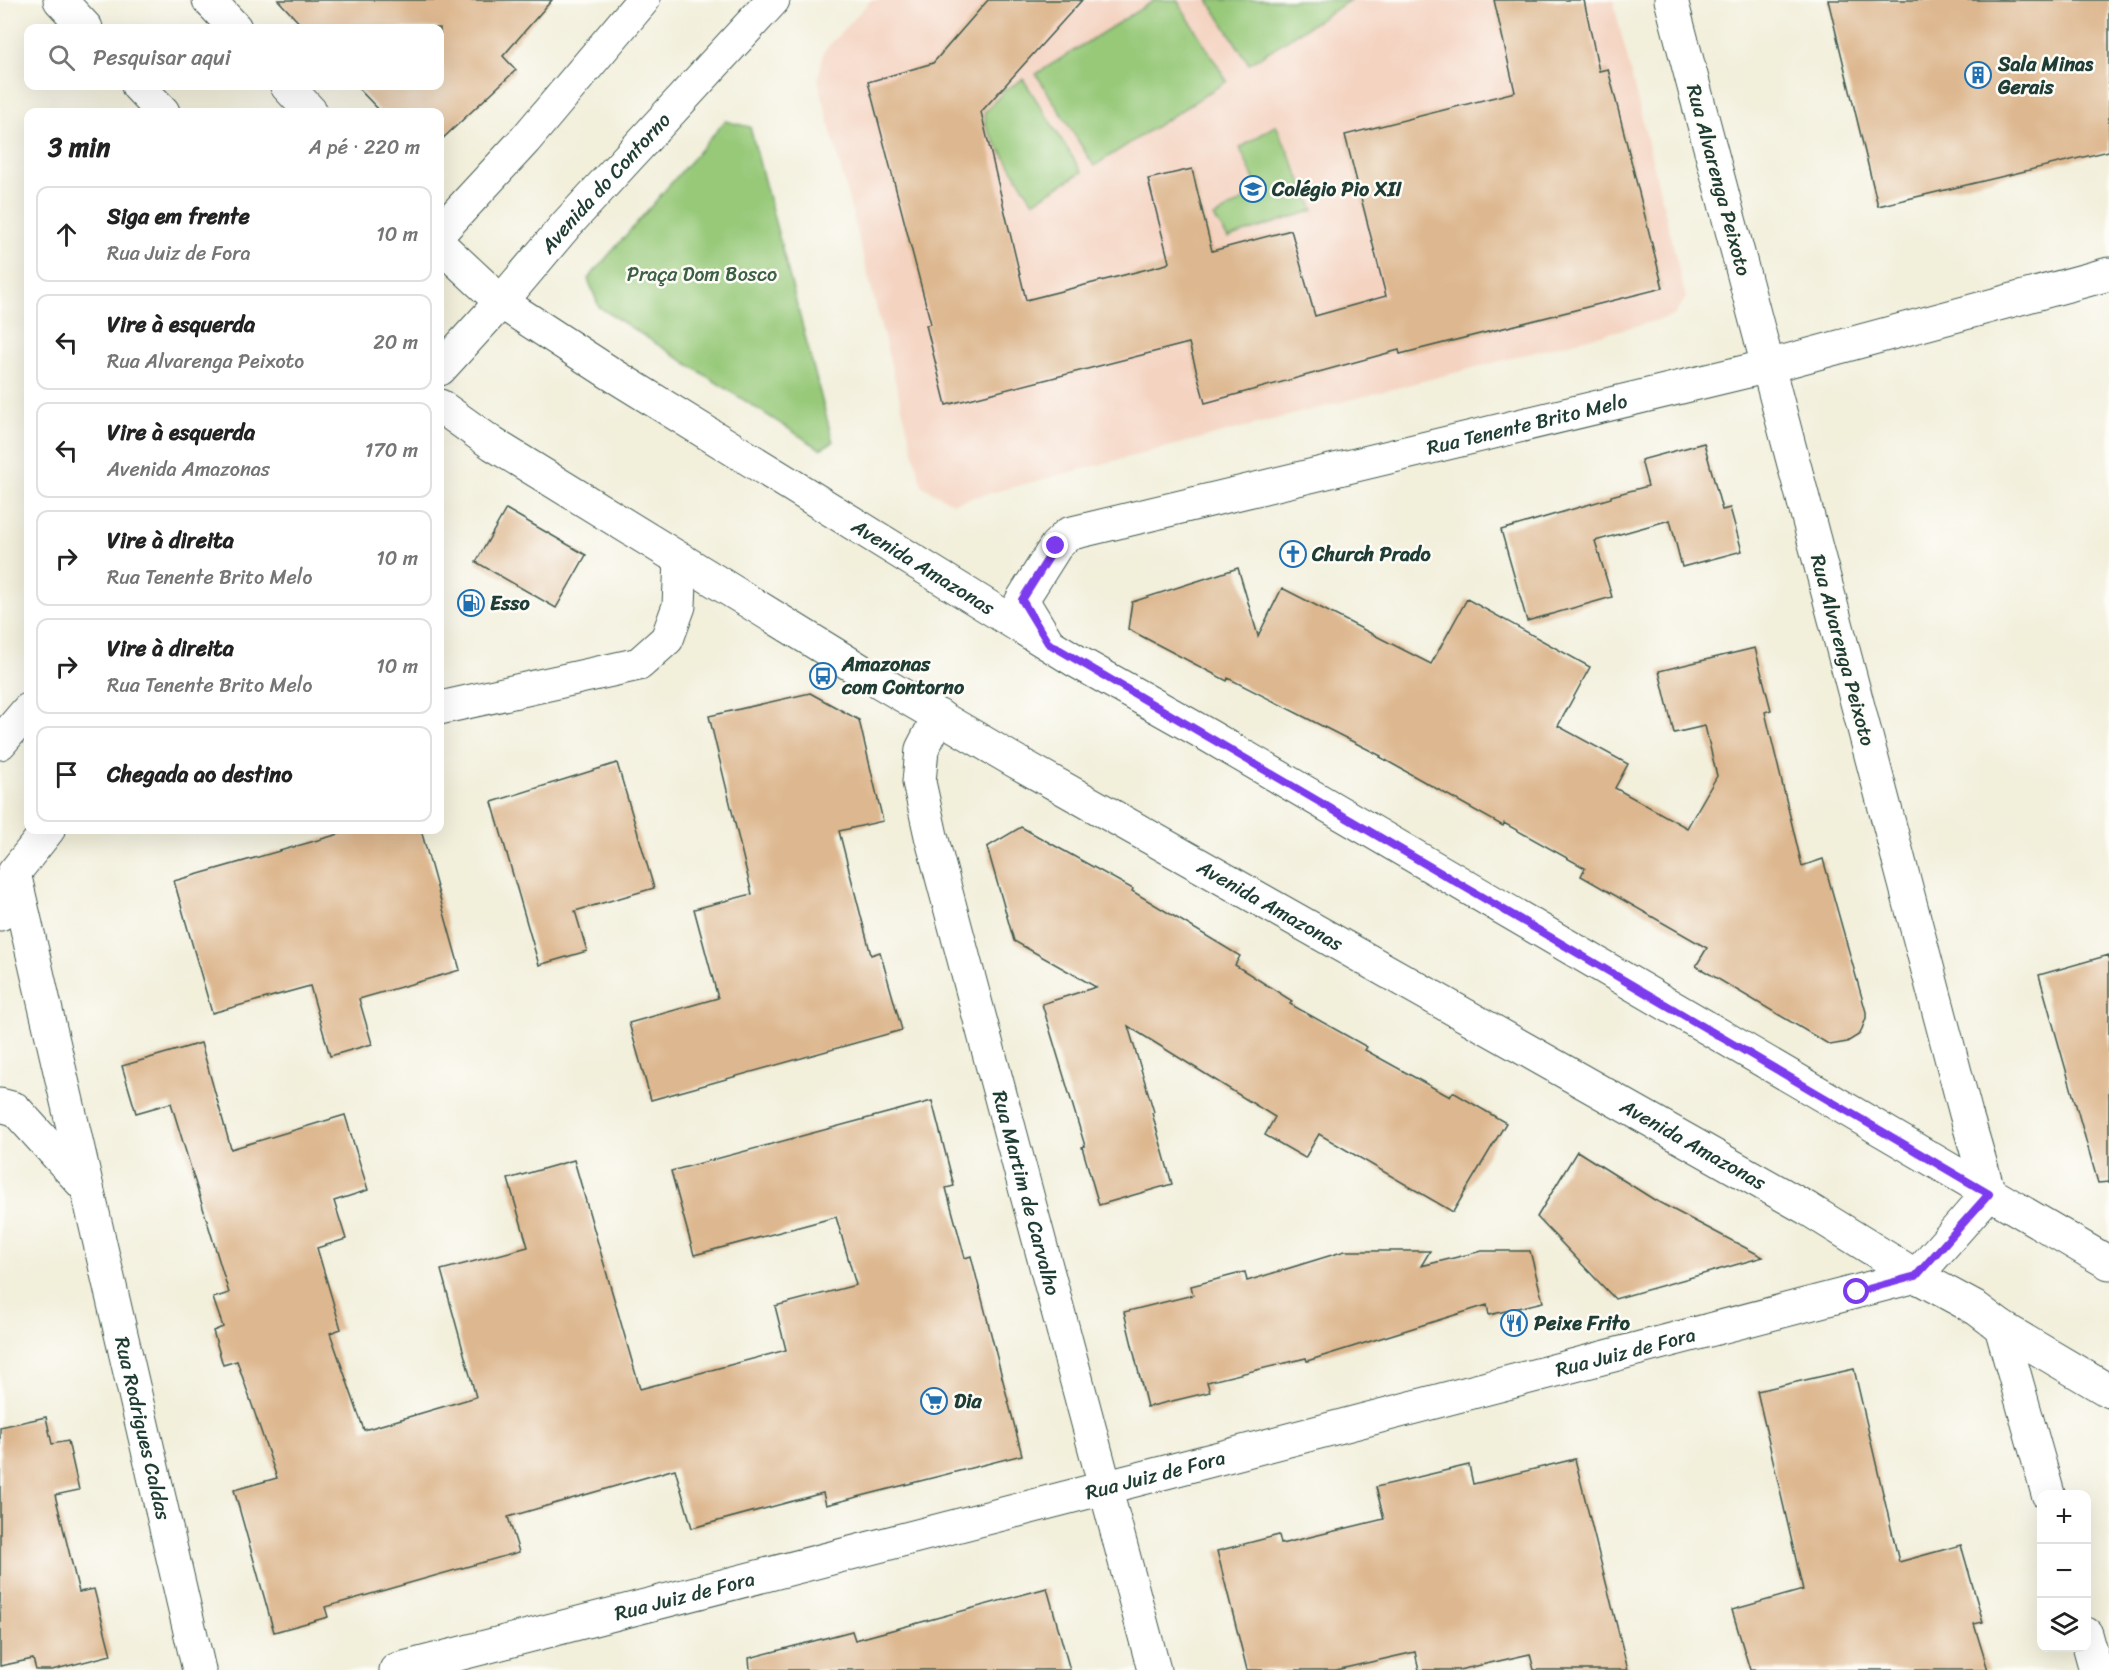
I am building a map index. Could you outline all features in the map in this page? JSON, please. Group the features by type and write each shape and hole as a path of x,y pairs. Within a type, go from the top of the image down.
{"street":[{"path":"60,0 82,24"},
{"path":"210,0 231,24"},
{"path":"444,228 525,140 643,0"},
{"name":"Avenida do Contorno","path":"444,365 566,225 773,0"},
{"name":"Rua Alvarenga Peixoto","path":"1671,0 1989,1194"},
{"path":"142,90 159,108"},
{"path":"291,90 307,108"},
{"name":"Avenida Amazonas","path":"444,249 501,302 610,373 1048,643 1989,1194 2102,1252"},
{"name":"Rua Tenente Brito Melo","path":"1048,643 1022,600 1056,546 1068,534 1769,366 2109,274"},
{"name":"Avenida Amazonas","path":"444,409 493,444 1025,767 1808,1209 1916,1276 1977,1309 2001,1327 2109,1391"},
{"path":"444,707 639,664 667,639 679,606 681,559"},
{"path":"0,744 24,715"},
{"name":"Rua Martim de Carvalho","path":"939,716 922,749 919,782 934,847 1154,1670"},
{"path":"0,914 14,873 45,834"},
{"name":"Rua Rodrigues Caldas","path":"14,873 199,1670"},
{"name":"Rua Rodrigues Caldas","path":"0,1105 15,1109 85,1186"},
{"path":"1916,1276 1989,1194"},
{"name":"Rua Juiz de Fora","path":"396,1670 1916,1276"},
{"path":"2001,1327 2047,1490"},
{"path":"2091,1652 2096,1670"}],"shaded area":[{"name":"Colégio Pio XII","path":"871,0 1613,0 1686,298 1674,316 952,503 922,486 818,80 824,51"}],"green space":[{"path":"1155,0 1177,0 1227,81 1094,166 1036,74"},
{"path":"1208,0 1350,0 1249,64"},
{"path":"1023,79 1082,172 1033,202 987,129 984,113 1005,90"},
{"name":"Praça Dom Bosco","path":"725,121 750,127 833,442 820,449 599,307 588,279"},
{"path":"1276,125 1314,210 1228,238 1214,217 1259,191 1240,148"}],"building":[{"path":"278,0 552,0 503,56 516,70 444,137 444,108 377,108 360,90 444,90 444,24 300,24"},
{"path":"988,0 1082,0 981,112 1026,300 1167,264 1169,262 1148,179 1192,169 1212,251 1291,230 1315,316 1386,296 1345,135 1515,92 1494,0 1584,0 1599,71 1608,69 1663,288 1400,354 1399,350 1205,403 1189,343 946,405 926,325 931,324 868,82 933,63"},
{"name":"Sala Minas Gerais","path":"1828,0 2109,0 2109,151 1878,206"},
{"path":"1704,443 1722,510 1730,508 1742,551 1682,567 1670,520 1595,541 1612,597 1527,621 1501,530 1648,486 1641,460"},
{"path":"506,509 586,555 556,608 476,562"},
{"path":"1238,568 1258,636 1282,588 1431,664 1467,599 1590,667 1558,726 1628,764 1615,788 1687,828 1717,776 1705,726 1674,733 1659,671 1755,648 1771,710 1765,712 1802,866 1823,859 1866,1012 1860,1034 1847,1042 1830,1045 1696,966 1707,948 1581,876 1585,868 1504,823 1503,826 1381,756 1228,678 1227,681 1128,629 1132,602"},
{"path":"810,693 859,720 883,821 839,831 871,955 880,952 902,1030 651,1100 629,1023 718,998 694,909 752,894 709,716"},
{"path":"617,763 654,888 575,911 587,951 539,965 492,802"},
{"path":"1021,827 1133,889 1132,891 1240,956 1235,965 1292,1001 1290,1004 1367,1047 1365,1050 1450,1097 1453,1092 1506,1123 1453,1212 1319,1134 1305,1158 1265,1135 1275,1117 1128,1026 1154,1112 1152,1113 1172,1184 1099,1205 1082,1147 1085,1146 1042,1004 1096,987 1014,941 987,847"},
{"path":"339,834 422,834 460,970 359,999 372,1044 330,1056 310,986 212,1013 174,881"},
{"path":"2109,955 2109,1182 2098,1183 2039,975"},
{"path":"201,1043 231,1149 345,1115 368,1190 334,1201 346,1239 317,1248 341,1329 330,1333 364,1430 476,1397 441,1270 528,1247 508,1179 574,1160 640,1389 786,1350 775,1306 856,1285 836,1217 694,1255 671,1171 932,1101 954,1186 946,1188 965,1258 971,1256 1022,1455 826,1505 823,1493 692,1528 675,1469 508,1517 519,1552 325,1607 328,1617 274,1632 234,1490 277,1478 237,1361 223,1365 213,1331 223,1327 213,1298 229,1293 171,1103 136,1113 122,1066"},
{"path":"1577,1151 1653,1199 1763,1257 1615,1299 1537,1217"},
{"path":"1345,1251 1430,1251 1421,1266 1482,1251 1530,1251 1543,1302 1489,1315 1487,1305 1307,1361 1306,1358 1207,1382 1210,1392 1147,1407 1124,1312 1193,1295 1191,1286 1245,1272 1247,1281"},
{"path":"1854,1369 1899,1562 1961,1545 1983,1622 1974,1624 1988,1670 1750,1670 1732,1610 1803,1590 1757,1391"},
{"path":"46,1417 52,1444 68,1441 79,1490 55,1495 79,1592 94,1589 111,1655 52,1670 36,1670 33,1659 0,1666 0,1427"},
{"path":"1575,1459 1628,1670 1534,1670 1530,1654 1459,1670 1419,1670 1415,1652 1336,1670 1247,1670 1217,1551 1279,1535 1281,1544 1384,1519 1376,1487 1469,1465 1473,1484"},
{"path":"1047,1588 1070,1670 750,1670 749,1658 852,1631 855,1640"}],"place":[{"name":"Sala Minas Gerais","path":"1978,75"},
{"name":"Colégio Pio XII","path":"1253,189"},
{"name":"Church Prado","path":"1293,554"},
{"name":"Esso","path":"471,603"},
{"name":"Amazonas com Contorno","path":"823,676"},
{"name":"Peixe Frito","path":"1514,1323"},
{"name":"Dia","path":"934,1401"}],"route":[{"path":"1056,546 1022,600 1048,643 1989,1194 1916,1276 1857,1292"}]}
